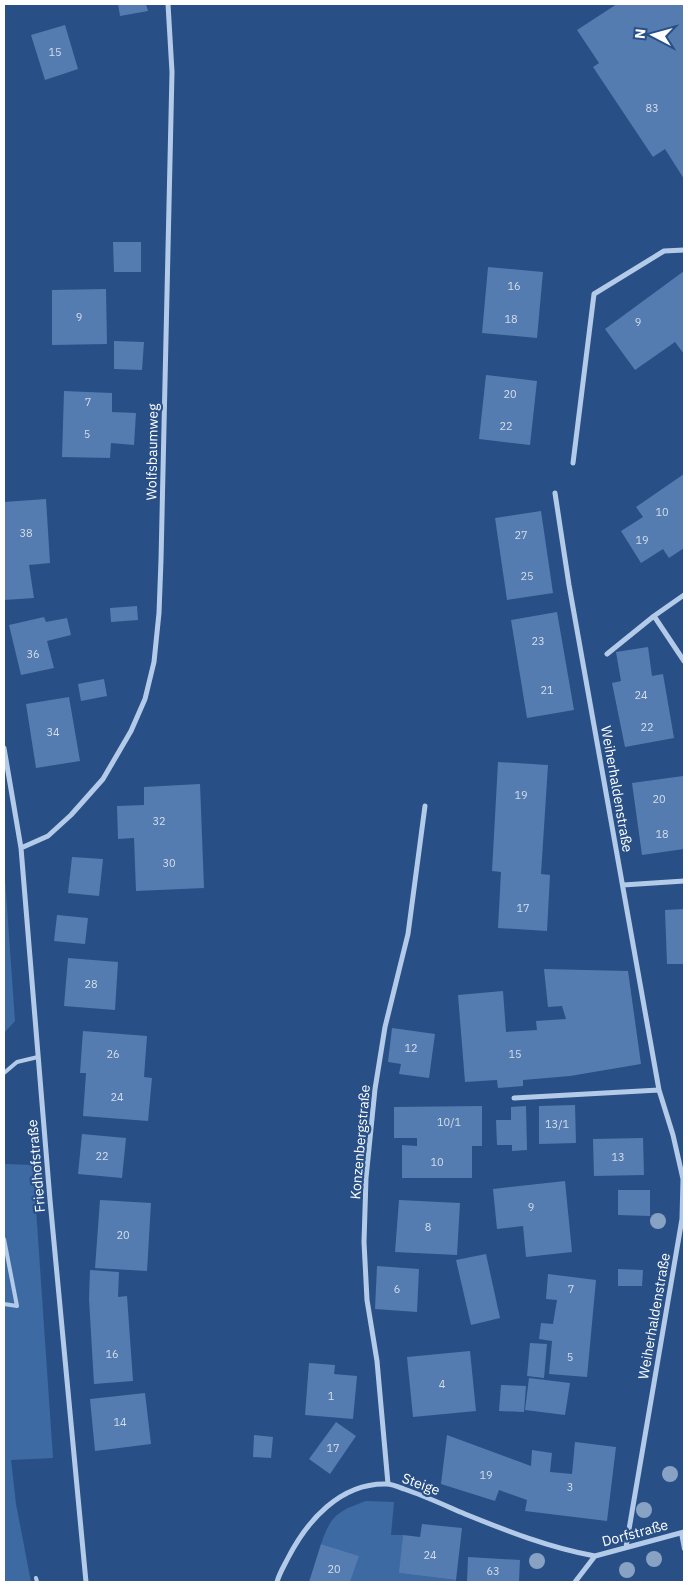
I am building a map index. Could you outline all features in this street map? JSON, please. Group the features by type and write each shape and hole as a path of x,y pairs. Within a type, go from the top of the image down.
{"street":[{"name":"Wolfsbaumweg","path":"21,848 48,836 71,815 103,779 131,731 145,699 154,662 159,613 164,475 172,72 168,4"},
{"path":"573,463 594,294 664,251 684,250"},
{"name":"Weiherhaldenstraße","path":"555,493 569,585 659,1090 674,1134 683,1179 682,1218 626,1547"},
{"path":"607,654 654,616 684,595"},
{"path":"654,616 684,661"},
{"name":"Friedhofstraße","path":"4,748 21,848 50,1200 86,1582"},
{"name":"Konzenbergstraße","path":"388,1484 378,1361 367,1300 364,1242 366,1178 375,1089 385,1027 408,934 425,806"},
{"path":"623,885 684,881"},
{"path":"514,1098 659,1090"},
{"name":"Steige","path":"277,1582 295,1544 315,1517 327,1505 357,1489 372,1485 388,1484 419,1494 556,1548 595,1556"},
{"name":"Dorfstraße","path":"575,1582 595,1556 682,1532"}],"lane":[{"path":"4,1073 17,1062 38,1057"},
{"path":"4,1239 17,1306 4,1304"},
{"path":"682,1532 684,1549"}],"shaded area":[{"path":"4,865 15,1021 4,1033"},
{"path":"4,1164 33,1165 53,1458 11,1460 16,1504 31,1582 4,1582"},
{"path":"366,1501 394,1502 391,1535 403,1535 400,1573 456,1580 456,1582 350,1582 358,1556 321,1544 328,1526 337,1515"}],"building":[{"path":"118,4 146,4 148,11 120,16"},
{"path":"617,4 684,4 684,179 665,149 653,157 593,67 599,63 577,30"},
{"path":"65,25 78,69 45,80 31,35"},
{"path":"113,242 141,242 141,272 114,272"},
{"path":"488,267 543,272 537,338 482,333"},
{"path":"684,271 684,354 675,342 635,370 605,329"},
{"path":"106,289 107,344 52,345 52,290"},
{"path":"114,341 144,342 142,370 114,369"},
{"path":"486,375 537,381 530,445 479,439"},
{"path":"64,391 112,393 112,412 136,413 134,445 111,443 110,458 62,457"},
{"path":"684,474 684,548 669,558 663,549 641,563 621,531 643,517 636,507"},
{"path":"46,499 50,563 29,565 34,598 4,600 4,502"},
{"path":"541,511 553,593 507,600 495,518"},
{"path":"137,606 138,620 111,622 110,608"},
{"path":"557,612 574,710 527,718 511,620"},
{"path":"44,617 46,622 67,618 71,635 47,641 54,668 21,675 9,625"},
{"path":"648,647 652,676 663,674 674,738 625,747 612,683 621,681 616,652"},
{"path":"104,679 107,696 81,701 78,684"},
{"path":"69,697 80,761 36,768 26,704"},
{"path":"498,762 548,765 541,874 550,875 547,931 498,928 501,872 492,871"},
{"path":"683,776 684,849 642,855 632,783"},
{"path":"200,784 204,888 136,891 134,838 118,839 117,806 144,805 144,787"},
{"path":"72,857 103,859 99,896 68,893"},
{"path":"684,909 684,964 667,964 665,910"},
{"path":"57,915 88,918 85,944 54,941"},
{"path":"68,958 118,962 115,1010 64,1006"},
{"path":"544,969 628,971 641,1064 570,1076 523,1080 523,1086 498,1088 497,1080 465,1082 458,995 503,991 506,1032 537,1030 536,1021 566,1019 562,1006 548,1007"},
{"path":"392,1028 435,1034 429,1078 399,1074 401,1064 388,1062"},
{"path":"83,1031 147,1036 144,1077 152,1078 148,1121 83,1116 86,1073 80,1073"},
{"path":"575,1105 576,1143 539,1144 539,1106"},
{"path":"482,1106 482,1146 472,1146 472,1178 402,1178 402,1145 417,1146 417,1138 394,1138 394,1107"},
{"path":"526,1106 527,1150 512,1151 512,1145 497,1145 496,1120 511,1120 511,1107"},
{"path":"82,1134 126,1138 122,1178 78,1174"},
{"path":"643,1138 644,1175 594,1176 593,1139"},
{"path":"565,1181 572,1252 526,1257 523,1226 497,1229 493,1189"},
{"path":"618,1190 650,1190 650,1216 618,1215"},
{"path":"100,1200 151,1203 147,1271 95,1268"},
{"path":"399,1200 460,1203 457,1255 395,1252"},
{"path":"486,1254 500,1318 471,1325 456,1260"},
{"path":"377,1266 419,1269 417,1312 375,1309"},
{"path":"618,1269 643,1270 642,1286 618,1286"},
{"path":"90,1270 119,1272 118,1297 127,1296 133,1381 94,1384 89,1299"},
{"path":"548,1274 596,1280 587,1377 549,1374 552,1341 539,1339 541,1323 553,1324 557,1300 546,1299"},
{"path":"530,1343 547,1344 544,1378 527,1376"},
{"path":"470,1351 476,1411 413,1417 407,1357"},
{"path":"309,1363 335,1365 334,1374 357,1376 353,1419 305,1415"},
{"path":"529,1378 570,1383 565,1415 525,1410"},
{"path":"501,1385 526,1386 524,1412 499,1411"},
{"path":"145,1393 151,1444 95,1451 90,1399"},
{"path":"336,1422 356,1436 330,1474 309,1459"},
{"path":"254,1435 273,1437 271,1458 253,1457"},
{"path":"447,1435 531,1466 532,1450 552,1453 550,1472 572,1474 575,1442 616,1447 607,1521 525,1511 527,1500 499,1490 495,1501 441,1484"},
{"path":"422,1524 462,1528 456,1580 399,1573 403,1535 420,1537"},
{"path":"321,1544 359,1556 350,1582 309,1582"},
{"path":"468,1557 520,1560 519,1582 467,1582"}]}
